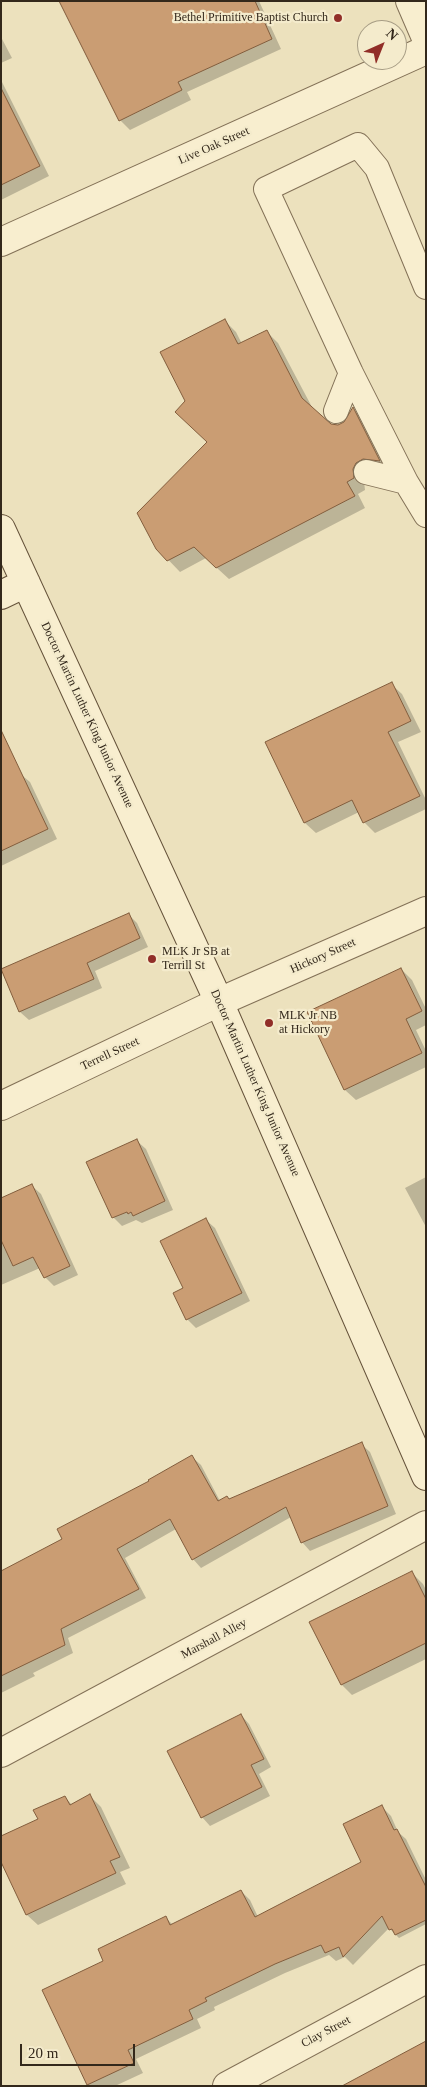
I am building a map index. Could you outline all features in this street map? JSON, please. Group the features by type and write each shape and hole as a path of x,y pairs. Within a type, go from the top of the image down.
{"street":[{"path":"410,1 426,38"},
{"name":"Live Oak Street","path":"1,242 426,50"},
{"name":"Doctor Martin Luther King Junior Avenue","path":"1,529 220,1002 426,1476"},
{"path":"1,595 26,583"},
{"name":"Hickory Street","path":"220,1002 426,911"},
{"name":"Terrell Street","path":"1,1106 220,1002"},
{"name":"Marshall Alley","path":"1,1753 426,1525"},
{"name":"Clay Street","path":"227,2086 426,1979"}],"lane":[{"path":"426,287 377,168 358,145 266,190 351,372 406,482 426,515"},
{"path":"336,411 351,372"},
{"path":"366,472 406,482"}],"building":[{"path":"59,1 255,1 272,39 178,82 182,90 119,121"},
{"path":"1,88 40,166 1,185"},
{"path":"225,319 238,344 267,330 302,398 331,424 338,425 344,422 353,407 380,461 363,459 356,463 353,469 354,478 347,482 355,496 216,568 194,547 167,561 156,549 137,513 207,442 175,412 185,401 160,352"},
{"path":"392,682 411,721 388,732 420,796 363,823 352,800 304,823 265,742"},
{"path":"1,730 48,829 1,851"},
{"path":"129,913 140,938 87,963 94,979 19,1012 1,969"},
{"path":"401,968 422,1011 406,1019 422,1053 344,1090 307,1012"},
{"path":"137,1139 165,1201 133,1216 131,1212 128,1214 127,1212 112,1218 86,1162"},
{"path":"32,1184 70,1266 44,1278 33,1257 13,1266 1,1240 1,1198"},
{"path":"206,1218 242,1293 186,1320 173,1293 183,1288 160,1241"},
{"path":"362,1442 388,1506 301,1543 286,1507 192,1560 170,1519 117,1549 139,1589 61,1629 65,1645 1,1676 1,1571 62,1539 57,1529 149,1481 192,1455 218,1501 227,1496 229,1499"},
{"path":"412,1571 426,1599 426,1643 341,1685 309,1622"},
{"path":"241,1714 264,1759 251,1765 262,1787 201,1818 167,1751"},
{"path":"90,1794 120,1857 110,1861 116,1873 26,1915 1,1862 1,1836 38,1819 33,1810 65,1796 70,1805"},
{"path":"382,1805 394,1830 397,1829 426,1887 426,1920 395,1935 392,1929 389,1930 382,1916 343,1957 339,1947 325,1953 321,1945 275,1964 205,1998 207,2001 189,2010 193,2019 128,2050 134,2063 87,2085 42,1990 103,1961 98,1949 166,1916 170,1925 241,1890 255,1917 361,1862 343,1824"},
{"path":"426,2041 426,2086 342,2086"}],"place":[{"name":"Bethel Primitive Baptist Church","path":"338,18"},
{"name":"MLK Jr SB at Terrill St","path":"152,959"},
{"name":"MLK Jr NB at Hickory","path":"269,1023"}]}
